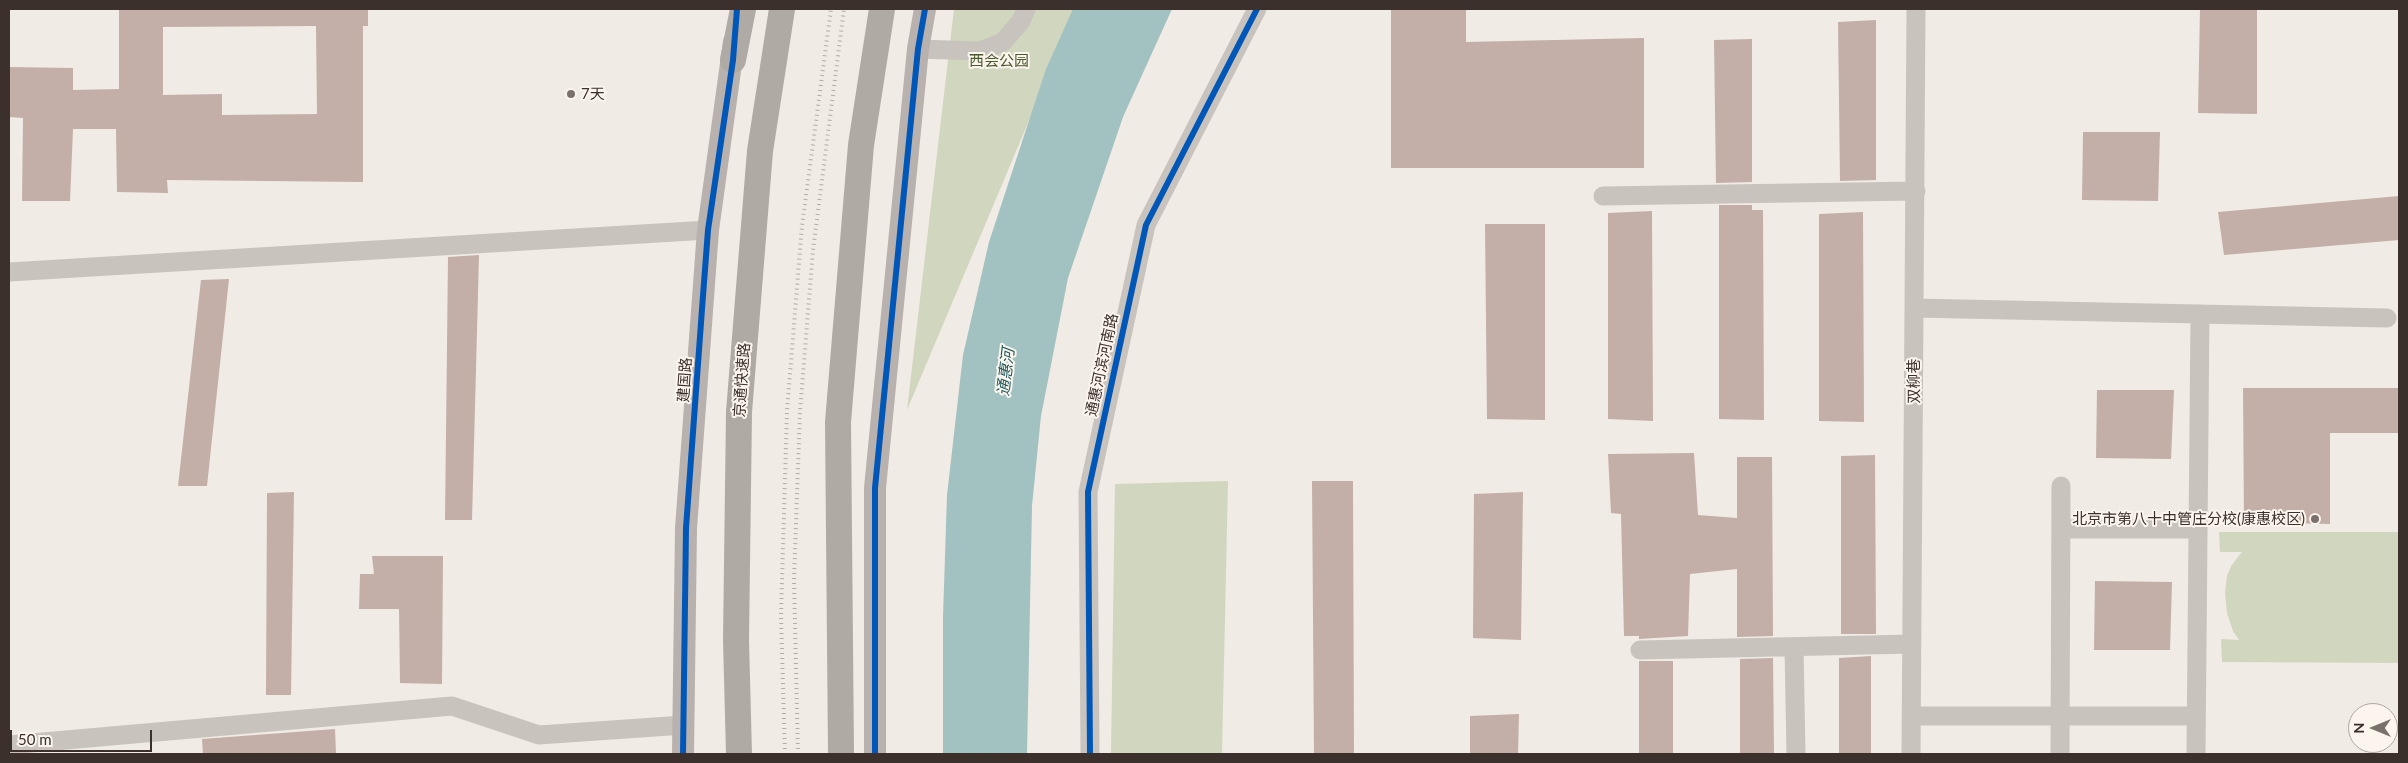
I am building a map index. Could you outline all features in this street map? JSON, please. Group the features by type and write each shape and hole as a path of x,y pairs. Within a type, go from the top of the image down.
{"highway":[{"path":"733,60 743,9"},
{"name":"京通快速路","path":"739,754 736,640 739,412 760,151 782,9"},
{"path":"840,754 838,422 861,145 882,9"}],"main road":[{"name":"建国路","path":"683,754 686,528 708,230 733,60 737,9"},
{"path":"875,754 875,488 918,48 924,9"}],"street":[{"path":"918,48 980,51 1003,42 1022,21 1026,9"},
{"name":"通惠河滨河南路","path":"1090,754 1088,492 1146,225 1257,9"},
{"name":"双柳巷","path":"1911,754 1916,9"},
{"path":"1603,196 1916,191"},
{"path":"9,272 708,230"},
{"path":"1914,308 2387,318"},
{"path":"2196,754 2200,314"},
{"path":"2060,754 2061,486"},
{"path":"2061,529 2197,529"},
{"path":"1640,650 1912,644"},
{"path":"1794,647 1796,754"},
{"path":"9,745 452,706 539,735 684,726"},
{"path":"1911,716 2196,716"}],"green space":[{"name":"西会公园","path":"954,9 1076,9 907,410"},
{"path":"1228,481 1222,754 1111,754 1115,484"},
{"path":"2219,532 2399,532 2399,663 2222,662 2221,639 2239,640 2233,631 2227,613 2225,593 2227,576 2231,566 2242,552 2220,552"}],"water":[{"name":"通惠河","path":"1073,9 1172,9 1123,117 1068,278 1041,416 1032,506 1027,754 943,754 943,617 947,495 963,355 989,242 1046,69"}],"building":[{"path":"119,9 368,9 368,26 363,26 363,182 167,180 168,193 117,192 116,129 73,129 70,201 22,201 23,118 9,117 9,67 73,68 73,90 119,89","holes":["316,26 317,114 222,115 222,94 163,95 163,27"]},
{"path":"1391,9 1466,9 1466,42 1644,38 1644,168 1391,168"},
{"path":"2200,9 2257,9 2257,114 2198,113"},
{"path":"1876,20 1876,180 1840,181 1838,22"},
{"path":"1752,39 1752,182 1716,183 1714,40"},
{"path":"2083,132 2160,132 2158,201 2082,200"},
{"path":"2399,196 2399,240 2224,255 2218,212"},
{"path":"1719,205 1752,205 1752,210 1763,210 1764,420 1719,419"},
{"path":"1652,211 1653,421 1608,419 1608,213"},
{"path":"1863,212 1864,422 1819,421 1819,214"},
{"path":"1485,224 1545,224 1545,420 1487,419"},
{"path":"479,255 472,520 445,520 448,257"},
{"path":"229,279 207,486 178,486 201,280"},
{"path":"2243,388 2399,388 2399,433 2330,433 2330,524 2244,522"},
{"path":"2097,390 2174,390 2171,459 2096,458"},
{"path":"1694,453 1698,515 1737,518 1737,457 1772,457 1773,636 1737,637 1737,569 1690,574 1688,636 1639,639 1639,636 1624,636 1621,514 1611,513 1608,454"},
{"path":"1875,455 1876,634 1841,634 1841,456"},
{"path":"1312,481 1353,481 1354,754 1314,754"},
{"path":"294,492 291,695 266,695 267,493"},
{"path":"1523,492 1521,640 1473,638 1474,494"},
{"path":"372,556 443,556 442,684 400,683 399,609 359,609 360,574 374,574"},
{"path":"2095,581 2172,582 2170,650 2094,650"},
{"path":"1871,656 1871,754 1839,754 1839,658"},
{"path":"1773,658 1774,754 1740,754 1740,659"},
{"path":"1639,661 1673,661 1673,754 1639,754"},
{"path":"1519,714 1518,754 1470,754 1470,716"},
{"path":"335,729 336,754 203,754 202,739"}],"railway":[{"path":"785,754 781,616 787,411 802,226 831,9"},
{"path":"798,754 794,580 800,412 813,250 844,9"}],"cycle path":[{"path":"683,754 686,528 708,230 733,60 737,9"},
{"path":"875,754 875,488 918,49 925,9"},
{"path":"1090,754 1088,492 1146,225 1257,9"}],"place":[{"name":"7天","path":"571,94"},
{"name":"北京市第八十中管庄分校(康惠校区)","path":"2315,519"}]}
